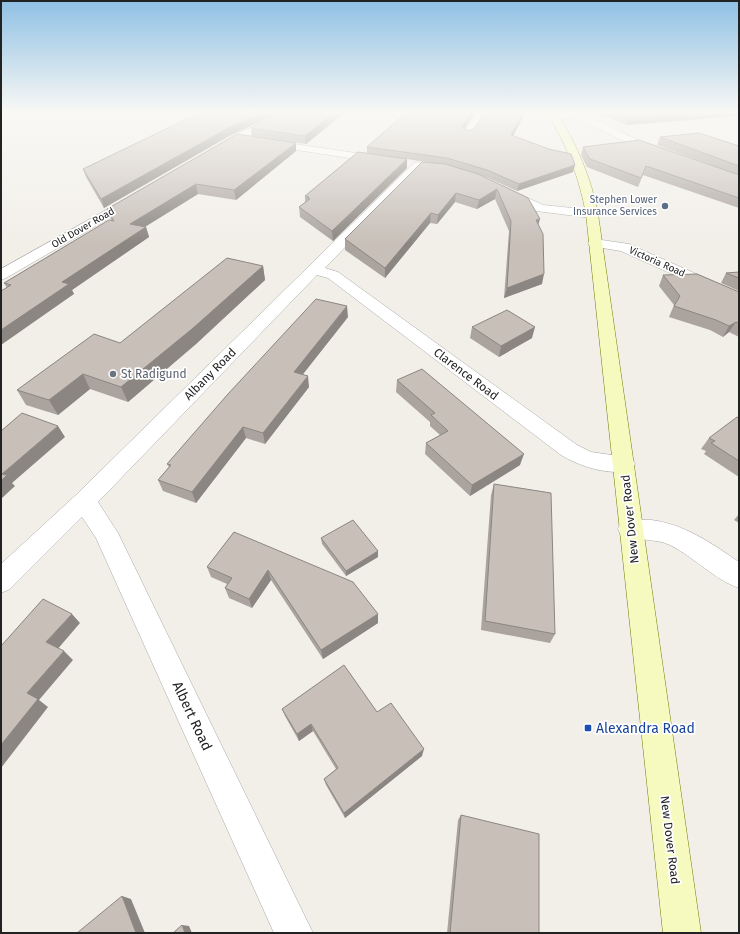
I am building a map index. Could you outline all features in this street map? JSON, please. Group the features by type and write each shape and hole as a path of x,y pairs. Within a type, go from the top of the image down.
{"main road":[{"name":"New Dover Road","path":"576,157 582,170 592,214 624,464 630,529 682,933"}],"street":[{"path":"362,157 392,161"},
{"name":"Albany Road","path":"1,582 84,501 418,165"},
{"path":"496,187 540,208 592,214"},
{"name":"Old Dover Road","path":"1,275 145,192"},
{"name":"Victoria Road","path":"595,243 624,247 739,299"},
{"name":"Clarence Road","path":"313,269 333,275 569,450 584,459 624,464"},
{"name":"Albert Road","path":"84,501 106,533 294,933"},
{"path":"630,529 660,531 678,538 704,551 739,577"}],"building":[{"path":"109,157 177,157 101,199 83,169"},
{"path":"198,157 278,157 234,190 196,184 130,224 146,227 62,282 69,284 1,330 1,291 11,285 4,283 109,220 114,221 107,209"},
{"path":"352,157 390,157 407,159 332,231 299,207 310,199 307,198 309,197 305,196"},
{"path":"437,157 572,157 575,165 519,184 487,170 447,158"},
{"path":"589,157 686,157 739,175 739,198 646,166 641,178 590,159"},
{"path":"713,157 739,157 739,166"},
{"path":"422,162 445,164 478,174 528,198 540,219 536,220 543,234 544,274 507,288 511,221 497,189 479,200 456,193 438,215 431,213 385,268 345,239"},
{"path":"227,258 263,266 192,329 121,387 83,374 49,400 17,390 94,334 120,343"},
{"path":"739,272 739,278 726,273"},
{"path":"697,274 739,292 739,323 736,322 729,326 674,306 680,296 663,275"},
{"path":"316,299 347,306 294,372 308,376 263,433 243,427 192,492 158,480 171,465 167,464 228,394"},
{"path":"507,310 535,327 501,346 472,327"},
{"path":"422,369 524,454 472,485 426,443 448,431 431,415 435,413 397,380"},
{"path":"22,413 58,426 2,474 7,475 1,481 1,431"},
{"path":"737,417 739,418 739,461 711,443 715,441 709,438"},
{"path":"494,484 551,493 555,634 485,621"},
{"path":"353,520 378,551 346,571 321,538"},
{"path":"234,532 353,582 378,614 321,650 268,570 249,599 225,588 232,578 207,567"},
{"path":"43,599 72,614 46,642 64,651 27,693 38,699 1,745 1,646"},
{"path":"344,665 377,712 391,703 424,749 344,813 324,779 338,768 311,724 297,734 282,709"},
{"path":"461,815 539,834 539,933 450,933"},
{"path":"122,896 136,933 77,933"},
{"path":"182,925 185,933 173,933"}],"place":[{"name":"Stephen Lower Insurance Services","path":"665,206"},
{"name":"St Radigund","path":"113,374"},
{"name":"Alexandra Road","path":"588,728"}]}
